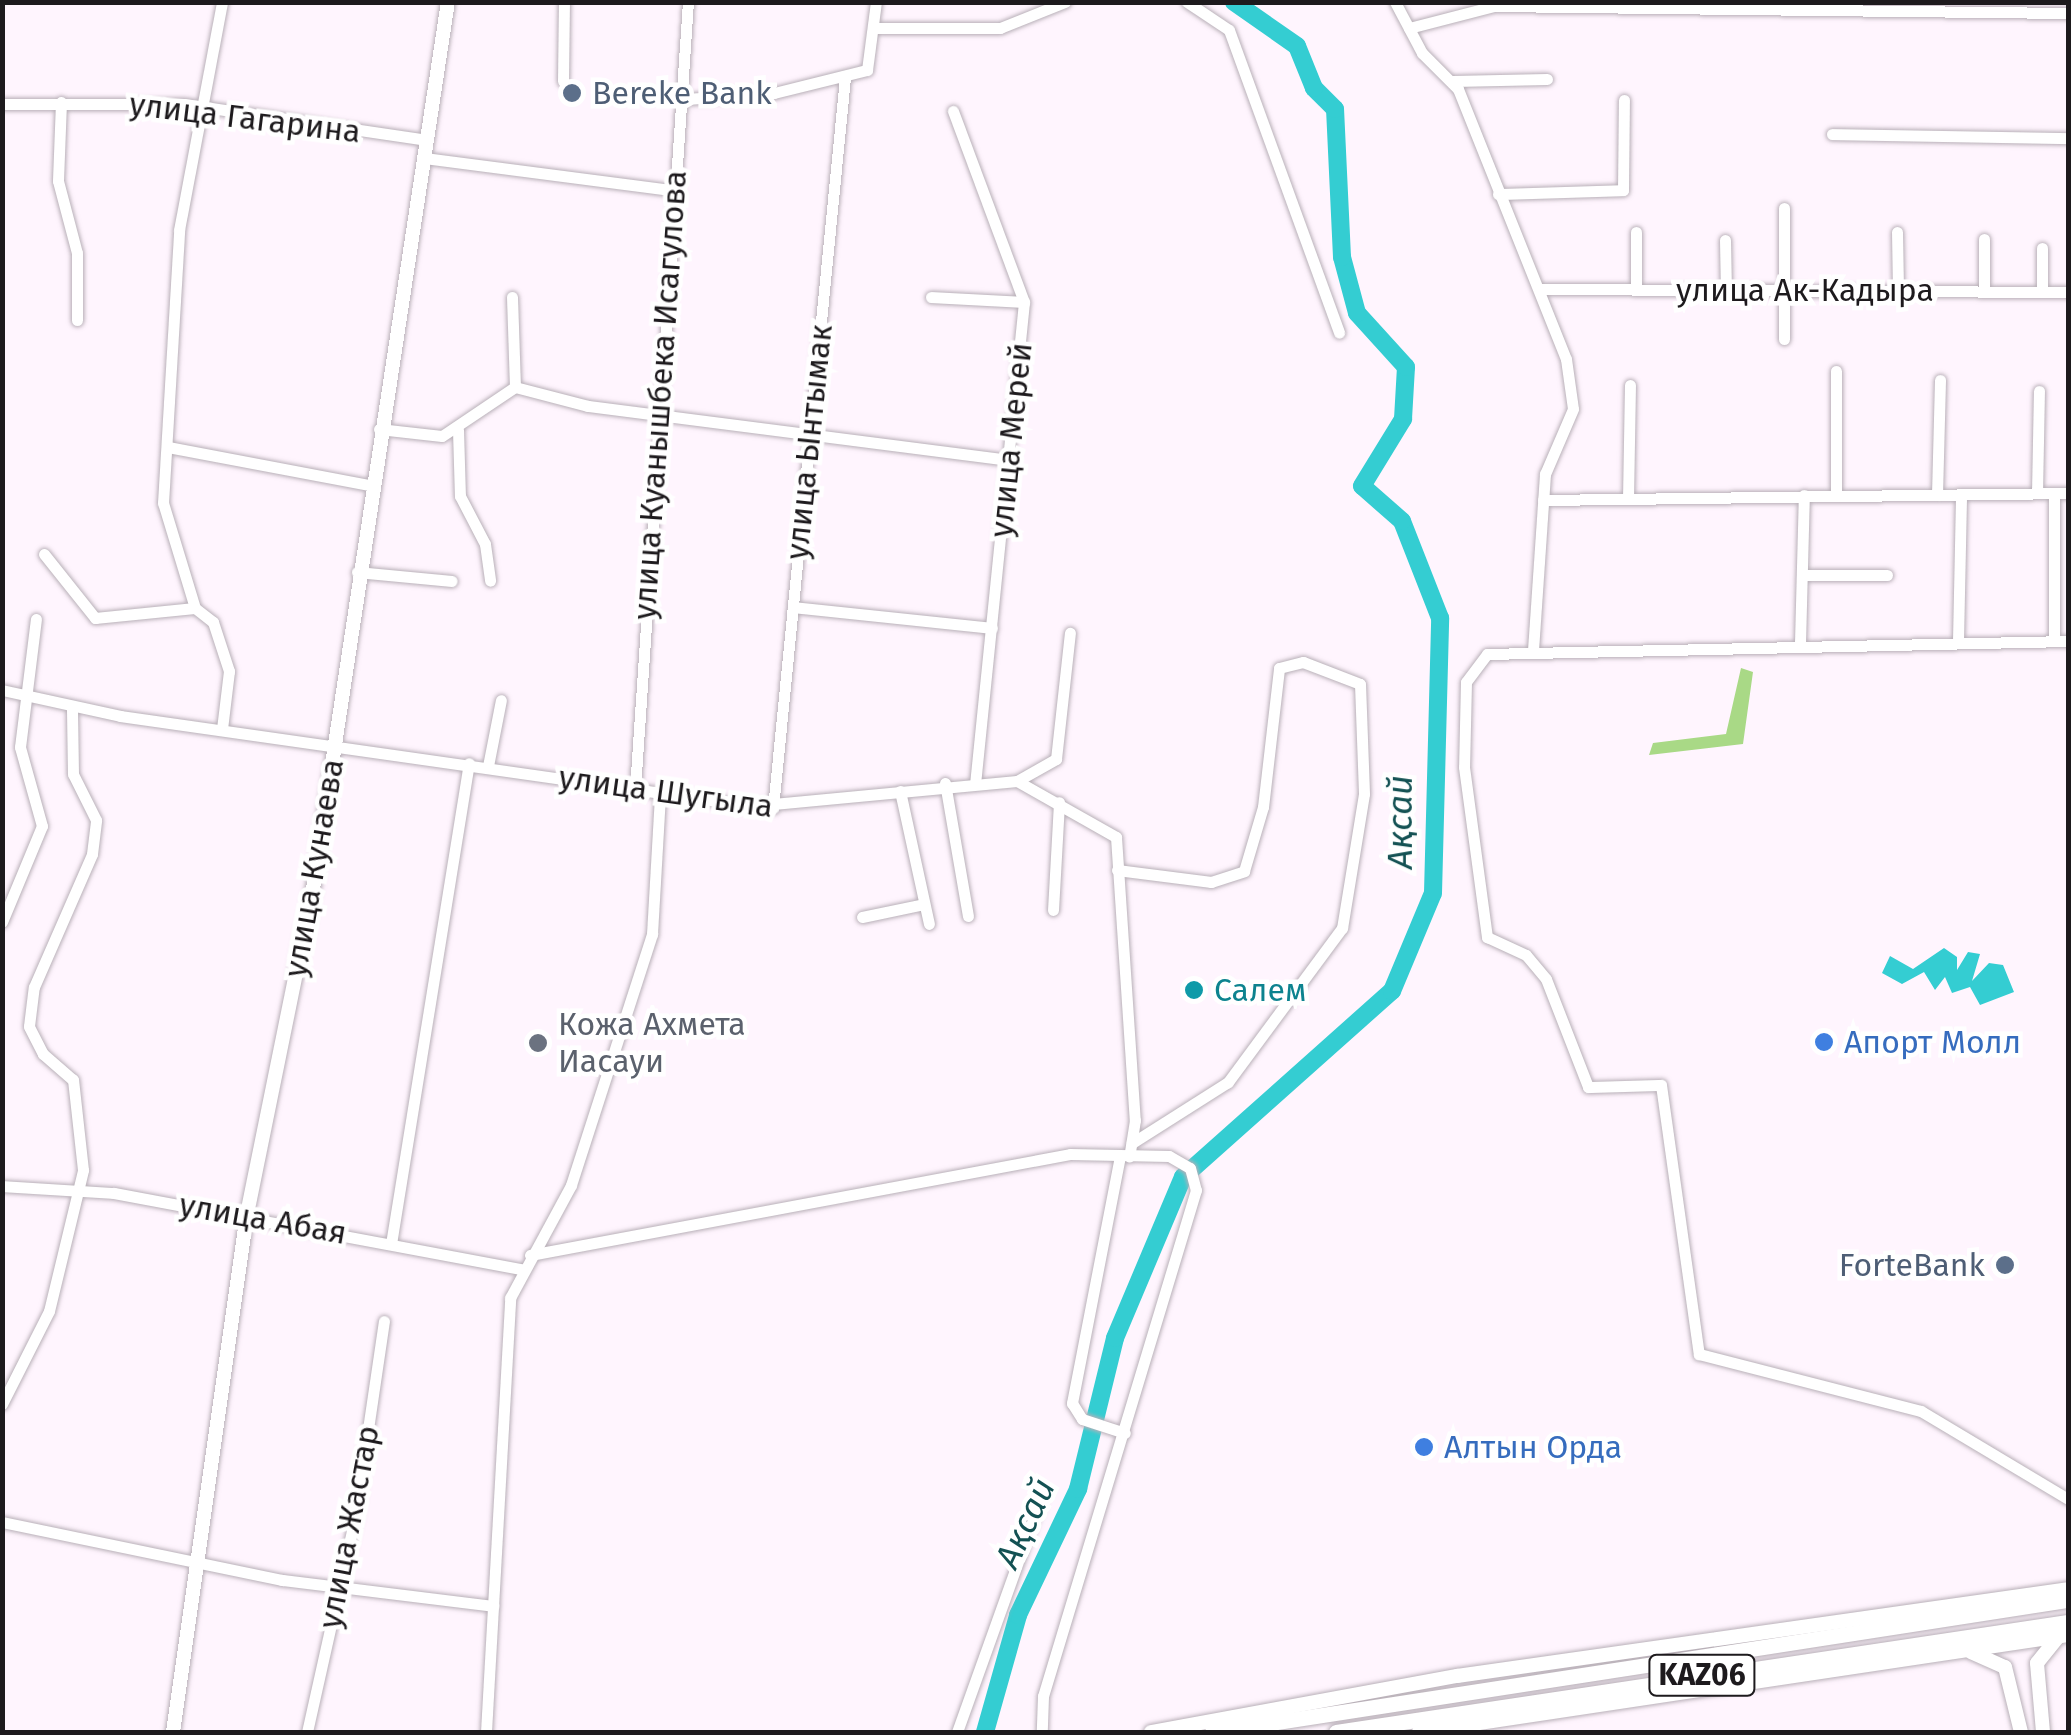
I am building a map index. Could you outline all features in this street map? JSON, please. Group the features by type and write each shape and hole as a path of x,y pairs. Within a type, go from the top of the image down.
{"highway":[{"name":"KАZ06","path":"1212,1732 2068,1600"},
{"name":"KАZ06","path":"1336,1732 2065,1631"}],"main road":[{"name":"улица Кунаева","path":"173,1732 246,1214 335,744 369,485 448,2"},
{"path":"1151,1732 1420,1682 2068,1587"},
{"path":"1420,1732 1961,1651 2065,1631"},
{"path":"2043,1732 2037,1663 2065,1631"},
{"path":"1961,1651 2005,1668 2020,1732"}],"street":[{"path":"222,2 179,230 165,519 195,608 227,649 222,729"},
{"path":"563,81 564,2"},
{"name":"улица Куанышбека Исагулова","path":"635,789 671,190 686,99 688,2"},
{"path":"686,99 845,77 874,62 876,2"},
{"path":"877,28 1000,28 1066,2"},
{"path":"1187,2 1229,30 1339,333"},
{"path":"1395,2 1409,28 1453,80 1498,194 1542,289 1573,392 1543,500 1534,650"},
{"path":"1409,28 1494,6 1569,4 1930,4 2068,13"},
{"name":"улица Ынтымак","path":"773,808 845,77"},
{"path":"1453,80 1547,79"},
{"path":"1498,194 1623,190 1624,100"},
{"path":"62,102 58,181 77,253 77,320"},
{"name":"улица Гагарина","path":"2,104 62,102 203,110 427,140"},
{"name":"улица Мерей","path":"953,110 1024,302 975,781"},
{"path":"1832,134 2068,138"},
{"path":"424,158 671,190"},
{"path":"1784,208 1784,339"},
{"path":"1636,232 1636,290"},
{"path":"1897,232 1898,291"},
{"path":"1984,239 1984,291"},
{"path":"1725,240 1726,290"},
{"path":"2042,248 2042,292"},
{"name":"улица Ак-Кадыра","path":"1542,289 2068,292"},
{"path":"931,297 1024,302"},
{"path":"512,298 515,387"},
{"path":"1836,370 1836,494"},
{"path":"1937,495 1940,380"},
{"path":"1628,499 1630,385"},
{"path":"379,430 458,430 515,387 660,416 1010,460"},
{"path":"2038,494 2039,391"},
{"path":"458,430 460,496 485,544 490,580"},
{"path":"168,447 369,485"},
{"path":"2054,493 2054,641"},
{"path":"1543,500 2068,493"},
{"path":"1958,642 1960,494"},
{"path":"1800,643 1804,495"},
{"path":"44,554 95,618 195,608"},
{"path":"357,572 452,580"},
{"path":"1802,574 1887,574"},
{"path":"793,607 992,628"},
{"path":"2,922 42,826 20,747 33,697 36,619"},
{"path":"1017,782 1056,758 1070,633"},
{"path":"2068,641 1534,650 1478,657 1466,682 1464,767 1487,937 1526,955 1546,978 1588,1086 1661,1085 1695,1348 1921,1410 2068,1498"},
{"path":"1117,870 1211,882 1244,872 1263,808 1279,668 1303,662 1360,684 1364,794 1342,928 1228,1082 1127,1152"},
{"name":"улица Шугыла","path":"2,690 72,707 773,808 945,784 1017,782 1110,828 1117,870 1127,1152 1072,1373 1082,1419 1125,1433"},
{"path":"488,766 501,700"},
{"path":"2,1404 49,1310 80,1189 78,1095 29,1026 34,987 77,897 96,820 73,774 72,707"},
{"path":"391,1244 469,764"},
{"path":"945,784 968,916"},
{"path":"900,790 929,924"},
{"path":"486,1732 510,1298 521,1268 571,1186 652,934 660,794"},
{"path":"1053,910 1059,802"},
{"path":"862,918 924,904"},
{"path":"530,1255 1054,1156 1127,1152 1180,1160 1196,1180 1125,1433 1042,1696 1042,1732"},
{"name":"улица Абая","path":"2,1186 80,1189 246,1214 521,1268"},
{"name":"улица Жастар","path":"307,1732 338,1588 384,1321"},
{"path":"957,1732 1041,1498"},
{"path":"2,1522 338,1588 492,1606"}],"green space":[{"path":"1741,668 1753,672 1743,744 1649,755 1653,743 1726,734"}],"water":[{"path":"1944,948 1957,957 1957,970 1968,952 1980,954 1972,981 1989,963 2003,965 2014,992 1980,1005 1970,987 1952,993 1945,977 1935,990 1924,972 1902,984 1882,973 1890,956 1913,969"}],"waterway":[{"name":"Ақсай","path":"985,1732 1018,1615 1078,1489 1115,1338 1183,1177 1392,991 1433,893 1440,618 1402,521 1362,486 1403,419 1406,367 1357,313 1342,257 1335,109 1314,88 1297,46 1234,2"}],"place":[{"name":"Bereke Bank","path":"572,93"},
{"name":"Салем","path":"1194,990"},
{"name":"Апорт Молл","path":"1824,1042"},
{"name":"Кожа Ахмета Иасауи","path":"538,1043"},
{"name":"ForteBank","path":"2005,1265"},
{"name":"Алтын Орда","path":"1424,1447"}]}
